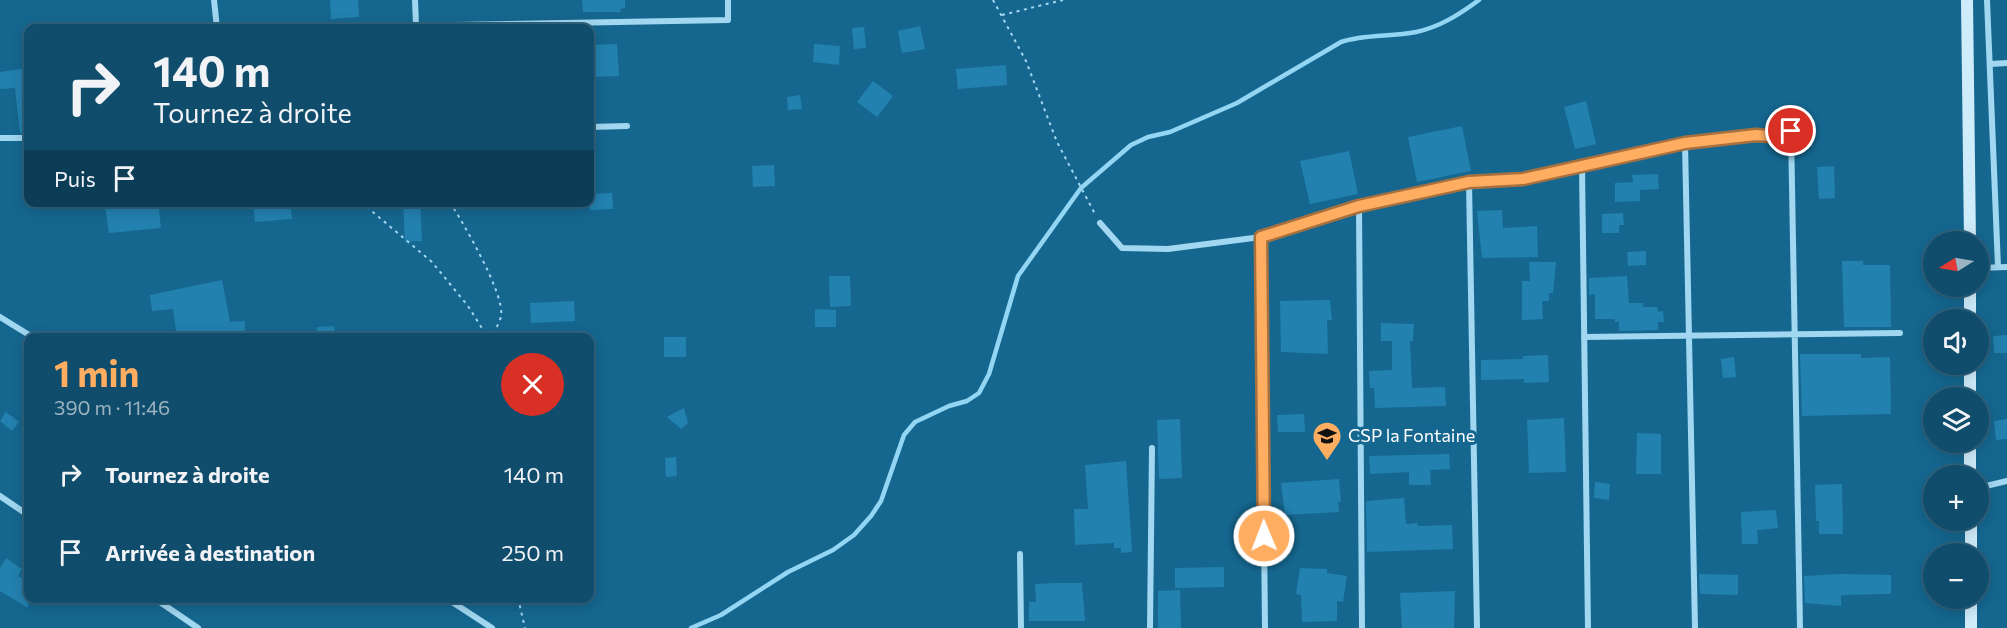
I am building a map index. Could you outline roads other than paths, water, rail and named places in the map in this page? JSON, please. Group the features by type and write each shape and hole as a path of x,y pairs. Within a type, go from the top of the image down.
{"street":[{"path":"214,0 217,24"},
{"path":"415,0 416,24"},
{"path":"478,24 728,20 728,0"},
{"path":"1966,0 1970,231"},
{"path":"1987,0 1998,267"},
{"path":"1991,64 2007,63"},
{"path":"594,127 627,126"},
{"path":"1100,223 1122,248 1168,249 1261,237 1359,206 1469,182 1523,179 1685,143 1756,135 1770,136 1791,131 1800,628"},
{"path":"0,138 24,138"},
{"path":"1685,143 1695,628"},
{"path":"1582,167 1588,628"},
{"path":"1469,182 1477,628"},
{"path":"1359,206 1362,628"},
{"path":"1261,237 1265,628"},
{"path":"1989,267 2007,267"},
{"path":"1,319 25,333"},
{"path":"1584,337 1900,333"},
{"path":"1150,628 1152,448"},
{"path":"1989,485 2007,481"},
{"path":"0,496 24,512"},
{"path":"1020,554 1021,628"},
{"path":"161,603 198,628"},
{"path":"454,603 492,628"},
{"path":"1971,609 1971,628"}],"waterway":[{"path":"691,628 721,615 788,572 833,550 854,535 881,501 904,435 915,422 949,406 967,401 979,393 989,374 1018,276 1081,188 1131,145 1148,137 1170,132 1237,103 1341,42 1425,30 1449,19 1479,0"}],"place":[{"name":"CSP la Fontaine","path":"1327,462"}]}
